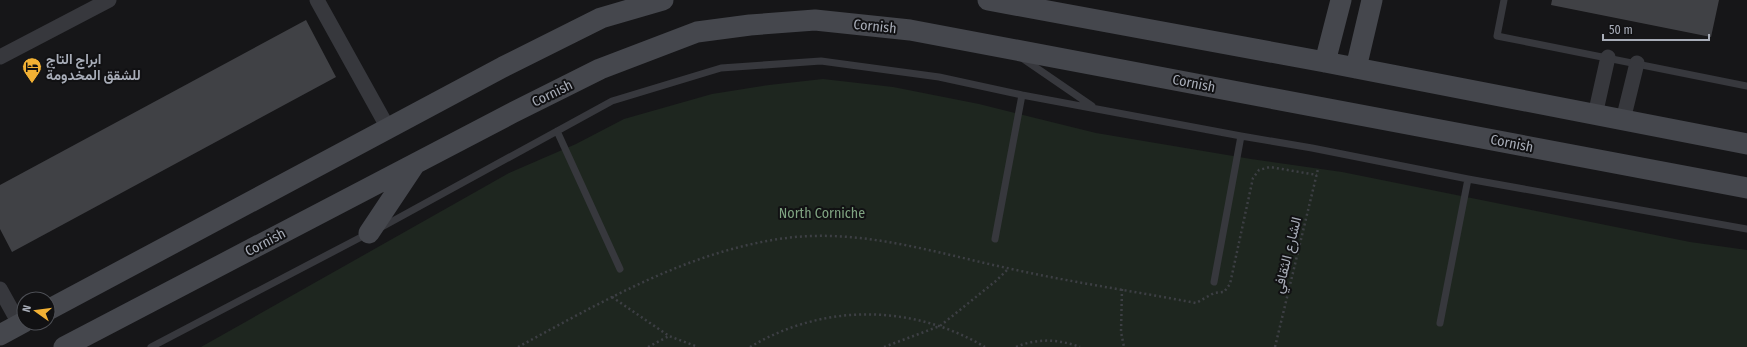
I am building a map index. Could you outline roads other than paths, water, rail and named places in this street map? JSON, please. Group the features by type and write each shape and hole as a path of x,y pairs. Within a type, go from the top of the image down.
{"main road":[{"path":"56,306 388,128 601,18 663,0"},
{"path":"988,0 1325,62 1747,144"},
{"path":"1325,62 1340,0"},
{"path":"1356,68 1372,0"},
{"name":"Cornish","path":"64,347 416,163 600,69 697,32 750,25 815,20 910,30 1747,188"},
{"path":"369,234 416,163"},
{"path":"0,335 16,327"}],"street":[{"path":"0,56 109,0"},
{"path":"317,0 388,128"},
{"path":"1595,114 1608,57"},
{"path":"1623,120 1637,63"},
{"path":"0,289 16,314"}],"lane":[{"path":"1504,0 1497,36 1747,86"},
{"path":"1007,48 1095,108"},
{"path":"151,347 163,344 369,234 612,101 721,68 821,61 939,77 1022,95 1312,148 1468,179 1747,229"},
{"path":"995,239 1022,95"},
{"path":"557,131 620,270"},
{"path":"1214,282 1241,136"},
{"path":"1440,323 1468,179"}],"place":[{"name":"ابراج التاج للشقق المخدومة","path":"32,84"}],"park label":[{"name":"North Corniche","path":"822,213"}]}
